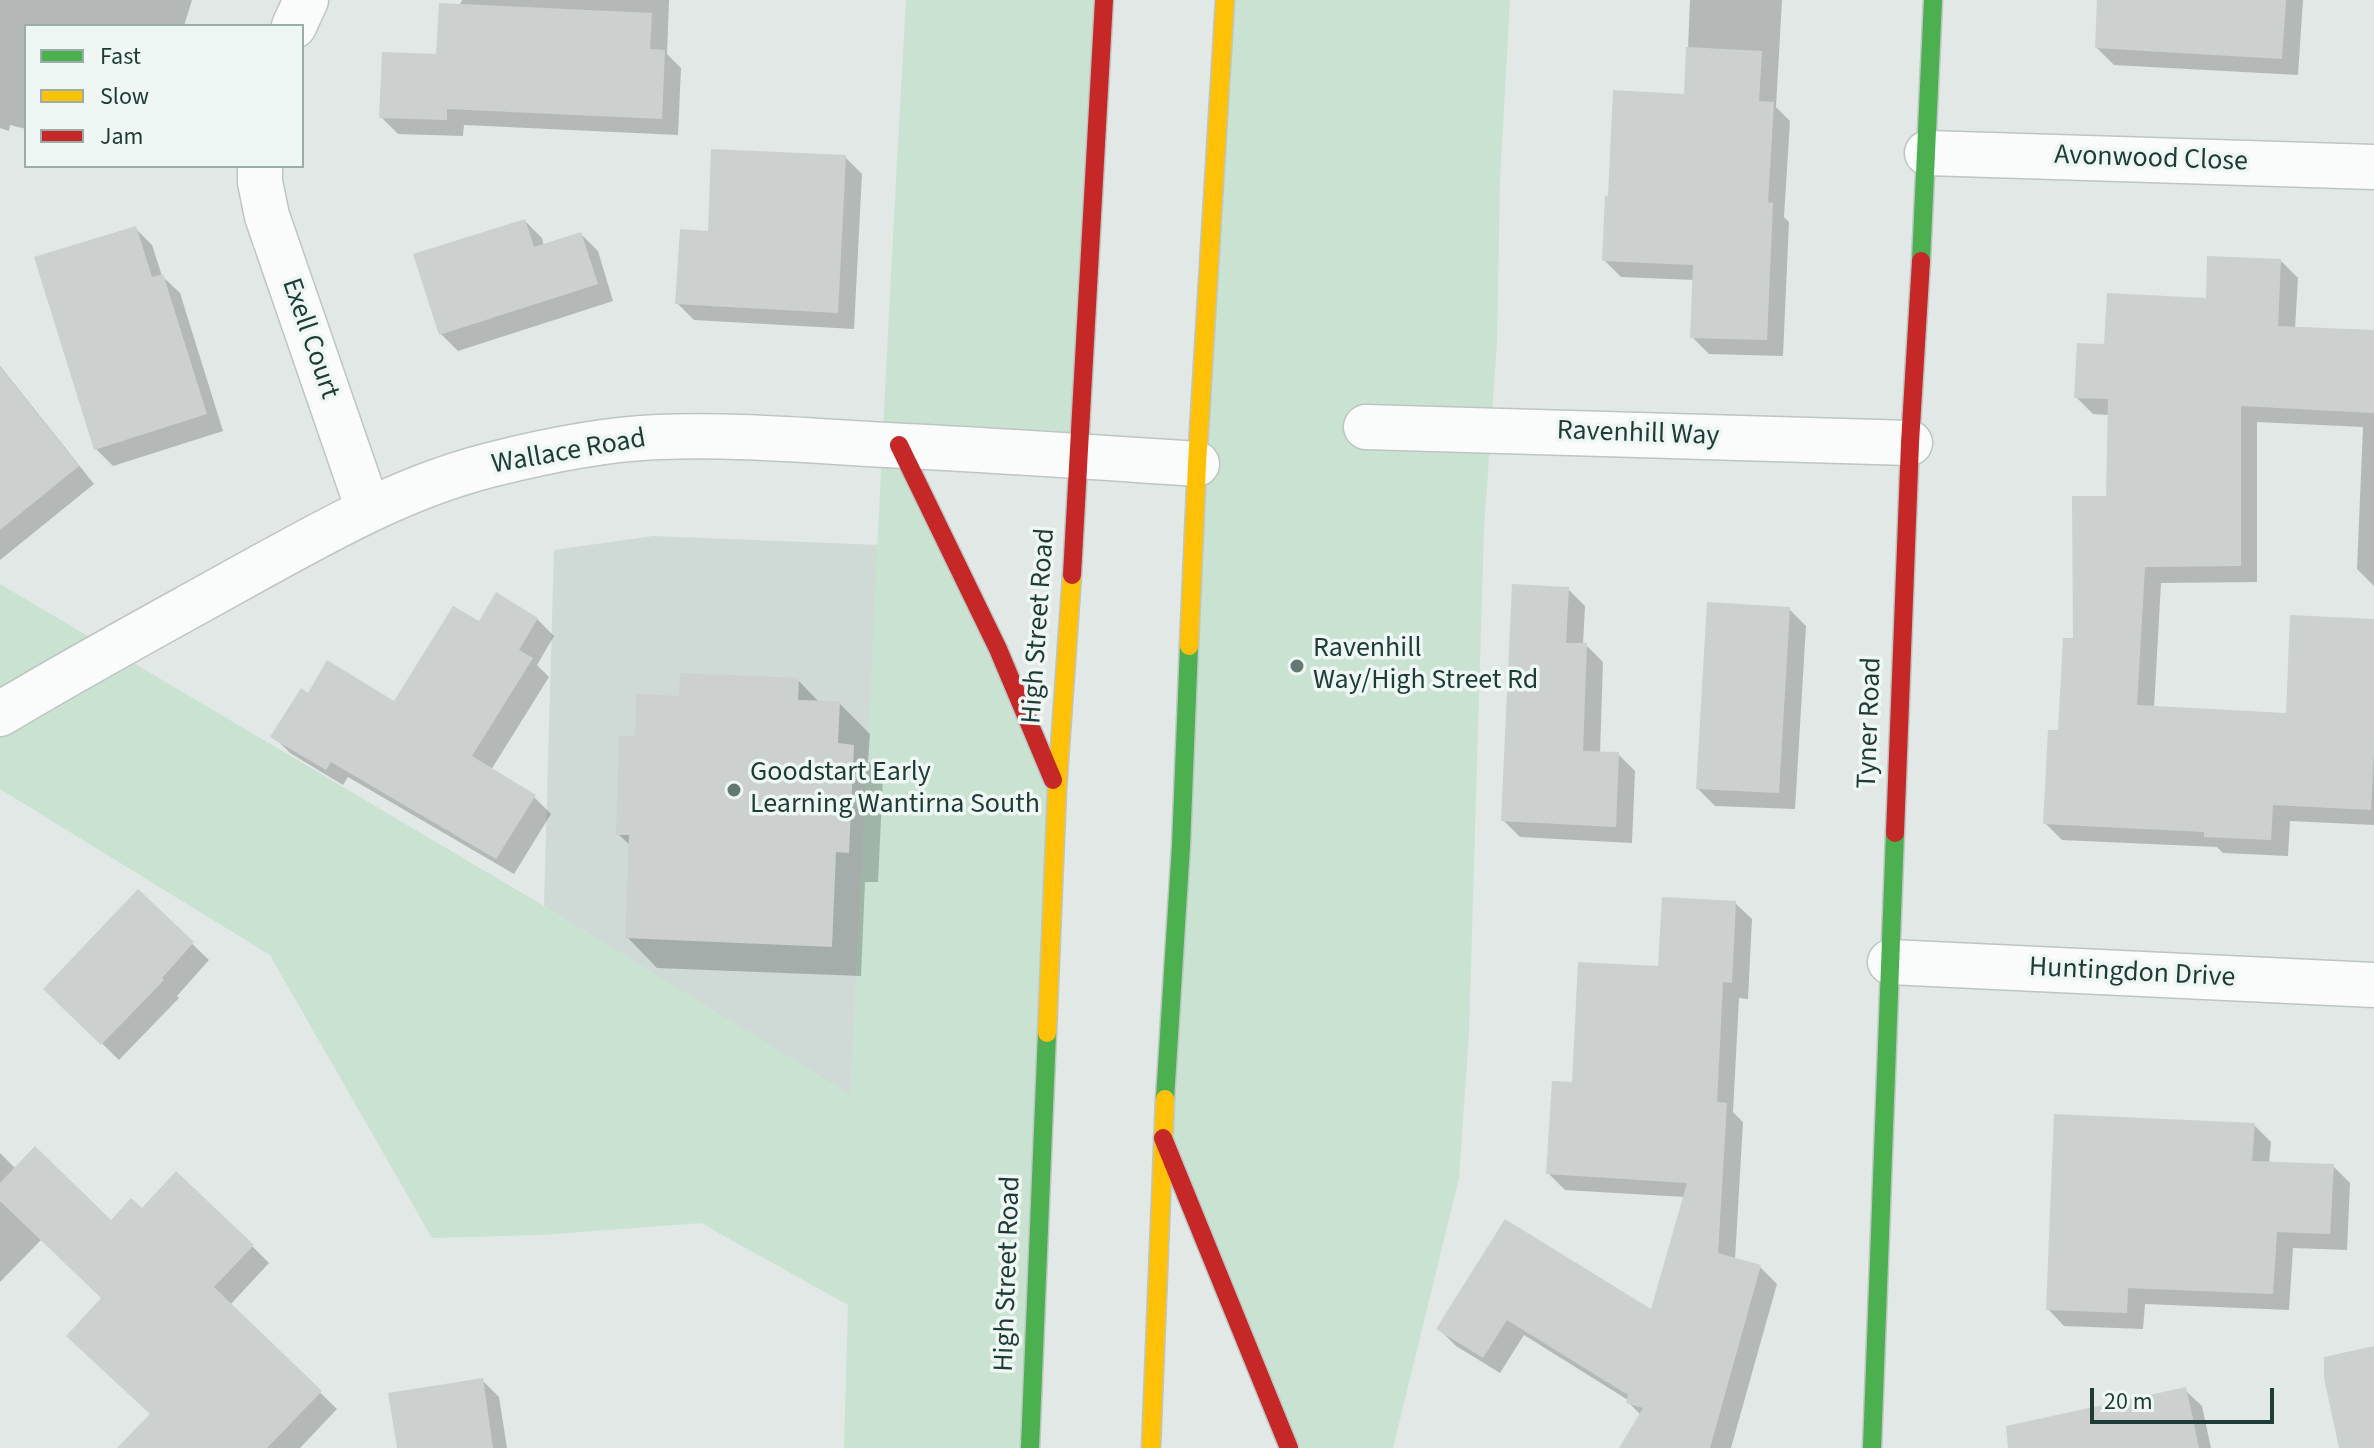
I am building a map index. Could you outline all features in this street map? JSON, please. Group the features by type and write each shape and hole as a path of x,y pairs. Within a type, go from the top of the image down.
{"main road":[{"name":"High Street Road","path":"1030,1448 1057,790 1080,456 1104,0"},
{"path":"1151,1448 1163,1138 1181,846 1197,464 1225,0"},
{"name":"Tyner Road","path":"1872,1448 1910,443 1933,0"},
{"path":"899,445 998,649 1057,790"},
{"path":"1163,1138 1289,1448"}],"street":[{"path":"295,24 306,0"},
{"name":"Avonwood Close","path":"1927,153 2374,167"},
{"name":"Exell Court","path":"260,168 267,216 368,509"},
{"name":"Ravenhill Way","path":"1366,427 1910,443"},
{"name":"Wallace Road","path":"0,714 368,509 489,465 599,443 673,437 899,445 1197,464"},
{"name":"Huntingdon Drive","path":"1890,962 2374,985"}],"shaded area":[{"path":"653,536 879,545 850,1095 544,906 554,550"}],"green space":[{"path":"906,0 1104,0 1080,456 900,445 1057,790 1030,1448 844,1448 848,1305 701,1223 540,1235 432,1238 270,955 0,789 0,584 544,906 850,1094"},
{"path":"1225,0 1510,0 1500,180 1497,343 1484,528 1469,1032 1459,1178 1393,1448 1289,1448 1164,1138"}],"building":[{"path":"2097,0 2286,0 2282,59 2095,48"},
{"path":"439,3 652,13 650,49 665,50 662,119 447,109 447,120 379,118 382,52 436,54"},
{"path":"1686,47 1762,51 1759,101 1774,102 1768,202 1773,203 1767,340 1690,338 1693,265 1602,261 1613,90 1684,94"},
{"path":"711,149 846,155 838,313 675,304 680,229 708,231"},
{"path":"525,219 534,247 581,232 598,284 439,335 413,254"},
{"path":"136,226 152,277 163,274 207,414 94,450 34,257"},
{"path":"2207,256 2281,259 2278,326 2374,330 2374,413 2241,406 2241,566 2145,567 2137,705 2286,713 2290,615 2374,619 2371,810 2273,805 2271,840 2204,837 2204,832 2043,824 2048,730 2058,730 2063,638 2073,638 2072,496 2106,496 2108,399 2074,398 2077,343 2104,344 2107,293 2206,298"},
{"path":"0,367 79,466 0,530"},
{"path":"1512,584 1569,587 1566,643 1587,643 1583,751 1619,752 1616,827 1501,821"},
{"path":"496,592 538,618 519,650 533,658 472,756 536,795 496,859 331,762 326,770 270,737 301,688 308,693 327,660 394,701 453,606 479,621"},
{"path":"1707,602 1790,607 1779,793 1696,789"},
{"name":"Goodstart Early Learning Wantirna South","path":"680,673 799,678 798,700 840,701 838,743 854,745 849,853 836,852 832,947 625,938 629,835 616,835 619,736 635,736 636,694 679,696"},
{"path":"138,889 194,942 162,978 164,980 101,1045 43,989"},
{"path":"1662,897 1736,901 1732,983 1723,982 1717,1102 1727,1103 1718,1253 1761,1265 1710,1448 1619,1448 1643,1408 1626,1403 1628,1395 1507,1320 1483,1358 1436,1329 1505,1219 1651,1309 1687,1183 1546,1174 1552,1081 1572,1082 1578,962 1658,966"},
{"path":"2054,1114 2255,1123 2252,1161 2334,1164 2330,1234 2277,1232 2273,1294 2128,1288 2127,1313 2046,1310"},
{"path":"35,1146 111,1220 131,1198 142,1208 176,1171 254,1245 214,1287 322,1391 267,1448 117,1448 150,1414 66,1336 101,1298 0,1201 0,1183"},
{"path":"2374,1346 2374,1448 2339,1448 2324,1378 2324,1357"},
{"path":"483,1378 493,1448 397,1448 388,1393"},
{"path":"2186,1387 2199,1448 2008,1448 2006,1426"}],"traffic: fast":[{"path":"1921,261 1933,0"},
{"path":"1165,1099 1181,846 1189,646"},
{"path":"1872,1448 1895,833"},
{"path":"1030,1448 1047,1033"}],"traffic: slow":[{"path":"1189,646 1225,0"},
{"path":"1047,1033 1057,790 1072,575"},
{"path":"1151,1448 1165,1099"}],"traffic: jam":[{"path":"1072,575 1104,0"},
{"path":"1895,833 1910,443 1921,261"},
{"path":"899,445 998,649 1053,780"},
{"path":"1163,1138 1289,1448"}],"place":[{"name":"Ravenhill Way/High Street Rd","path":"1297,666"},
{"name":"Goodstart Early Learning Wantirna South","path":"734,790"}]}
